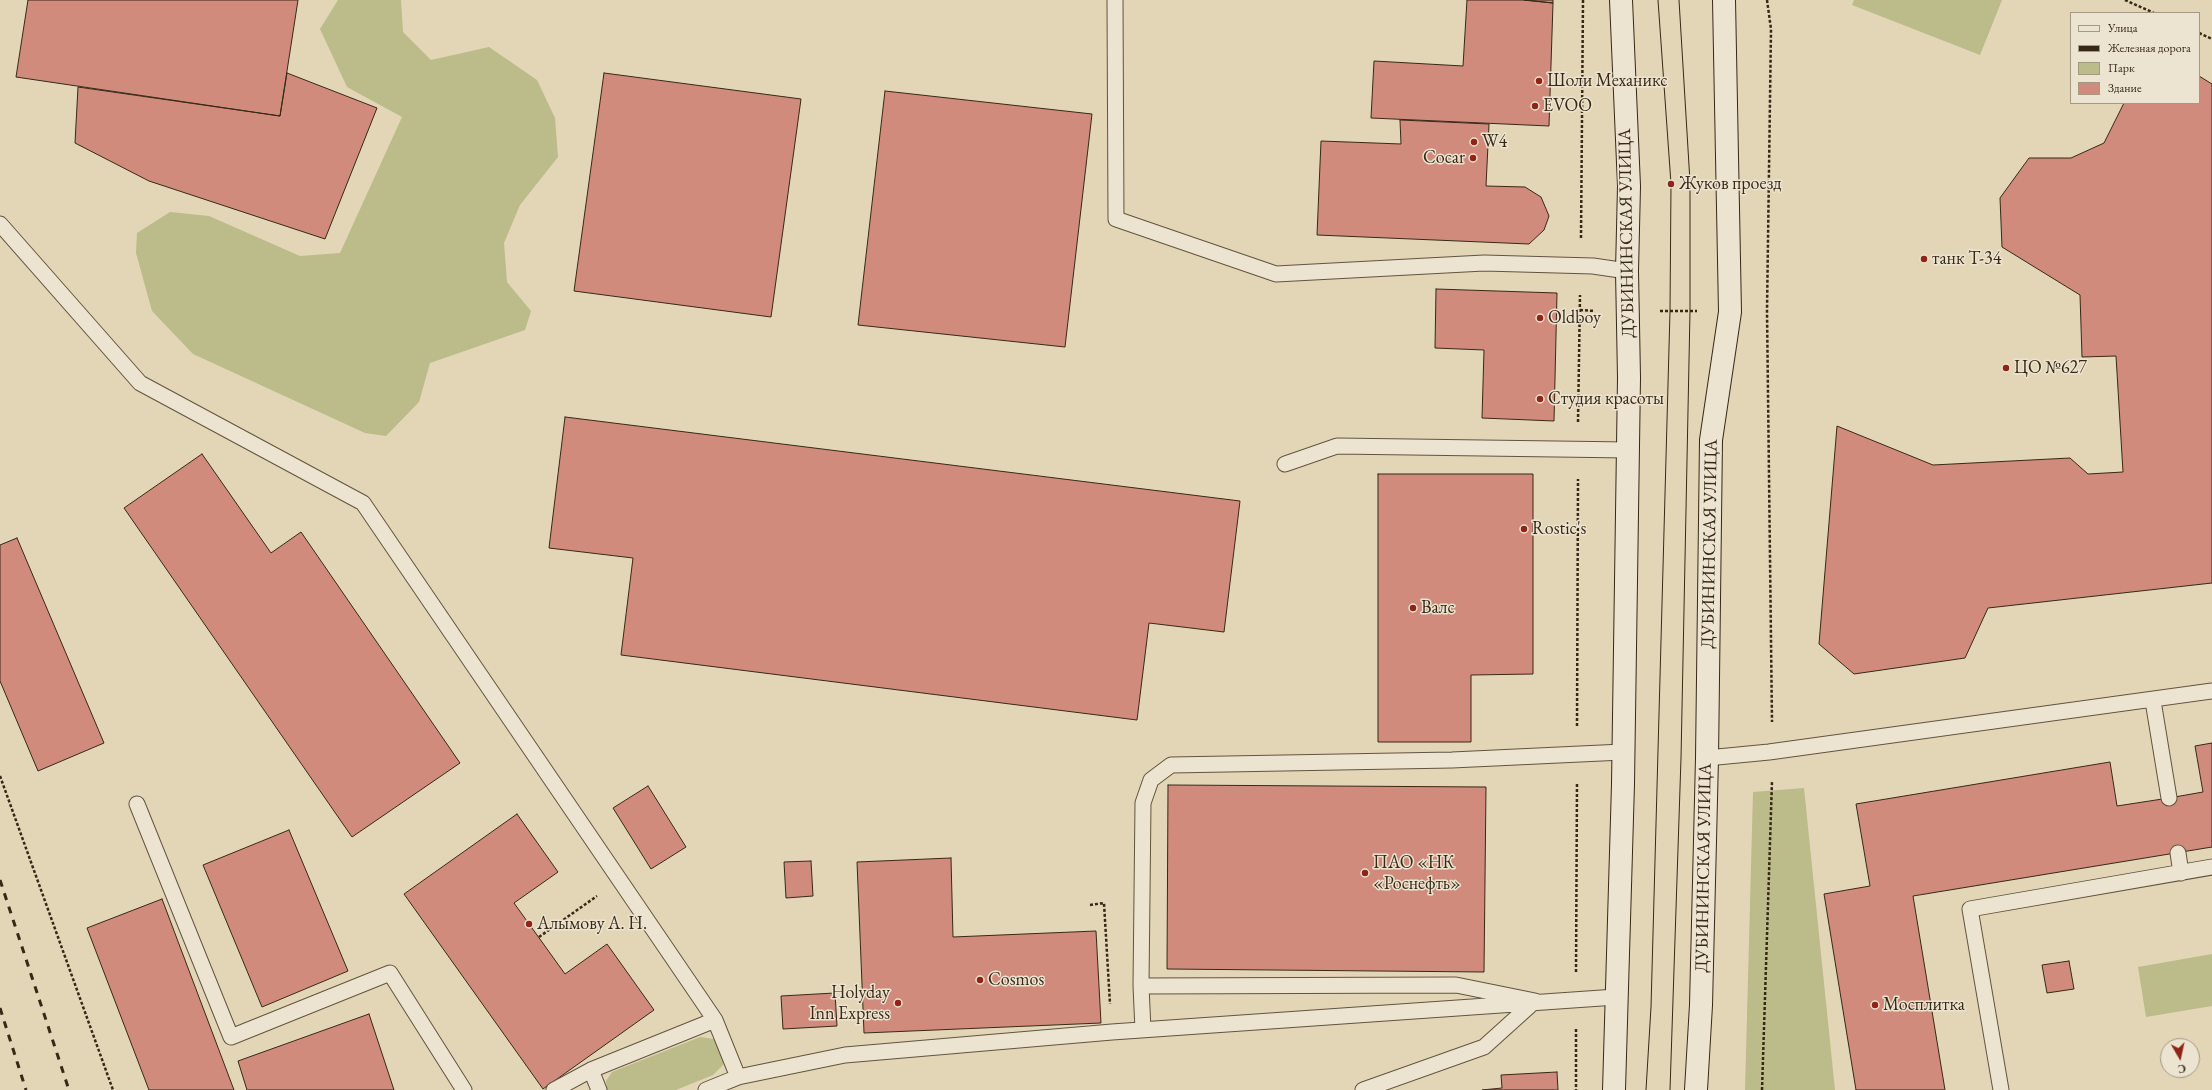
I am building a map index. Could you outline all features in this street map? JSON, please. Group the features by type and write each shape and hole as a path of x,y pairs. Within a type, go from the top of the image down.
{"main road":[{"name":"ДУБИНИНСКАЯ УЛИЦА","path":"1614,1090 1623,752 1628,450 1627,271 1629,186 1621,0"},
{"name":"ДУБИНИНСКАЯ УЛИЦА","path":"1696,1090 1701,1005 1707,758 1711,440 1730,312 1724,0"}],"lane":[{"path":"1115,0 1116,219 1276,274 1484,263 1580,265 1627,271"},
{"path":"0,224 140,382 362,503 715,1020 738,1077"},
{"path":"1285,464 1337,446 1628,450"},
{"path":"1707,758 1769,752 2153,701 2212,691"},
{"path":"2153,701 2169,798"},
{"path":"1143,1030 1140,986 1143,803 1151,780 1171,765 1452,760 1623,752"},
{"path":"137,804 232,1037 390,973 464,1090"},
{"path":"2178,853 2181,873"},
{"path":"2001,1090 1970,909 2212,868"},
{"path":"1140,986 1456,985 1535,1001"},
{"path":"706,1090 738,1077 845,1055 1112,1032 1535,1001 1616,997"},
{"path":"1363,1090 1484,1047 1535,1001"},
{"path":"554,1090 591,1070 715,1020"},
{"path":"591,1070 600,1090"}],"path":[{"path":"1576,1090 1578,450 1584,0"},
{"path":"1762,1090 1772,779 1769,752 1772,727 1767,311 1771,29 1767,0"},
{"path":"2125,0 2152,12"},
{"path":"2200,33 2212,39"},
{"path":"1580,310 1627,312 1767,311"},
{"path":"0,776 113,1090"},
{"path":"1090,905 1104,903 1112,1032"},
{"path":"539,937 570,914"}],"green space":[{"path":"338,0 401,0 403,32 431,60 489,47 537,80 555,118 558,157 520,205 504,243 507,282 531,311 525,330 430,363 419,402 386,436 365,433 193,354 152,311 136,253 137,233 170,212 209,216 300,256 340,253 402,117 347,87 320,29"},
{"path":"1854,0 2002,0 1980,55 1852,5"},
{"path":"1804,788 1835,1090 1745,1090 1753,792"},
{"path":"2212,954 2212,1006 2146,1017 2138,967"},
{"path":"700,1037 714,1039 723,1051 723,1065 713,1075 676,1090 607,1090 606,1081 612,1072"}],"building":[{"path":"28,0 298,0 280,116 16,77"},
{"path":"1467,0 1524,0 1553,3 1549,126 1371,118 1374,61 1463,66"},
{"path":"1524,0 1553,0 1553,3"},
{"path":"287,73 377,108 325,239 149,181 75,143 78,87 280,116"},
{"path":"604,73 801,99 771,317 574,291"},
{"path":"2200,77 2212,84 2212,583 1988,608 1965,658 1854,674 1819,644 1837,426 1933,465 2070,458 2088,474 2123,472 2116,356 2082,357 2080,295 2002,247 2000,198 2029,158 2071,158 2104,143 2124,104 2200,104"},
{"path":"885,91 1092,114 1065,347 858,325"},
{"path":"1400,120 1489,124 1486,186 1525,187 1541,197 1549,216 1544,230 1529,244 1317,235 1321,141 1401,144"},
{"path":"1436,289 1557,293 1554,421 1482,418 1484,350 1435,348"},
{"path":"565,417 1240,501 1224,632 1149,623 1137,720 621,655 633,558 549,548"},
{"path":"202,454 271,553 301,532 460,763 352,837 124,508"},
{"path":"1378,474 1533,474 1533,674 1471,675 1471,742 1378,742"},
{"path":"17,538 104,743 38,771 0,681 0,545"},
{"path":"2212,743 2212,847 1913,896 1945,1090 1856,1090 1824,894 1870,886 1856,804 2110,762 2117,806 2169,798 2203,792 2195,746"},
{"path":"1168,785 1486,787 1484,972 1167,969"},
{"path":"648,786 686,847 651,869 613,808"},
{"path":"517,814 558,872 514,903 565,974 607,944 654,1010 543,1089 404,894"},
{"path":"289,830 348,971 262,1007 203,865"},
{"name":"Cosmos","path":"951,858 953,937 1096,931 1101,1023 864,1033 857,862"},
{"path":"811,861 813,896 786,898 784,862"},
{"path":"162,899 234,1090 149,1090 87,928"},
{"path":"2069,961 2074,989 2047,993 2042,965"},
{"path":"835,993 837,1026 783,1029 781,996"},
{"path":"369,1014 394,1090 247,1090 238,1061"},
{"path":"1557,1072 1558,1090 1482,1090 1502,1088 1501,1075"}],"tram line":[{"path":"1646,1090 1651,1007 1670,311 1671,184 1658,0"},
{"path":"1670,1090 1681,758 1690,311 1690,182 1679,0"}],"railway":[{"path":"0,880 69,1090"},
{"path":"0,1008 26,1090"}],"place":[{"name":"Шоли Механикс","path":"1539,81"},
{"name":"EVOO","path":"1535,106"},
{"name":"W4","path":"1474,142"},
{"name":"Cocar","path":"1473,158"},
{"name":"Жуков проезд","path":"1671,184"},
{"name":"танк Т-34","path":"1924,259"},
{"name":"Oldboy","path":"1540,318"},
{"name":"ЦО №627","path":"2006,368"},
{"name":"Студия красоты","path":"1540,399"},
{"name":"Rostic's","path":"1524,529"},
{"name":"Валс","path":"1413,608"},
{"name":"ПАО «НК «Роснефть»","path":"1365,873"},
{"name":"Алымову А. Н.","path":"529,924"},
{"name":"Cosmos","path":"980,980"},
{"name":"Holyday Inn Express","path":"898,1003"},
{"name":"Мосплитка","path":"1875,1005"}]}
